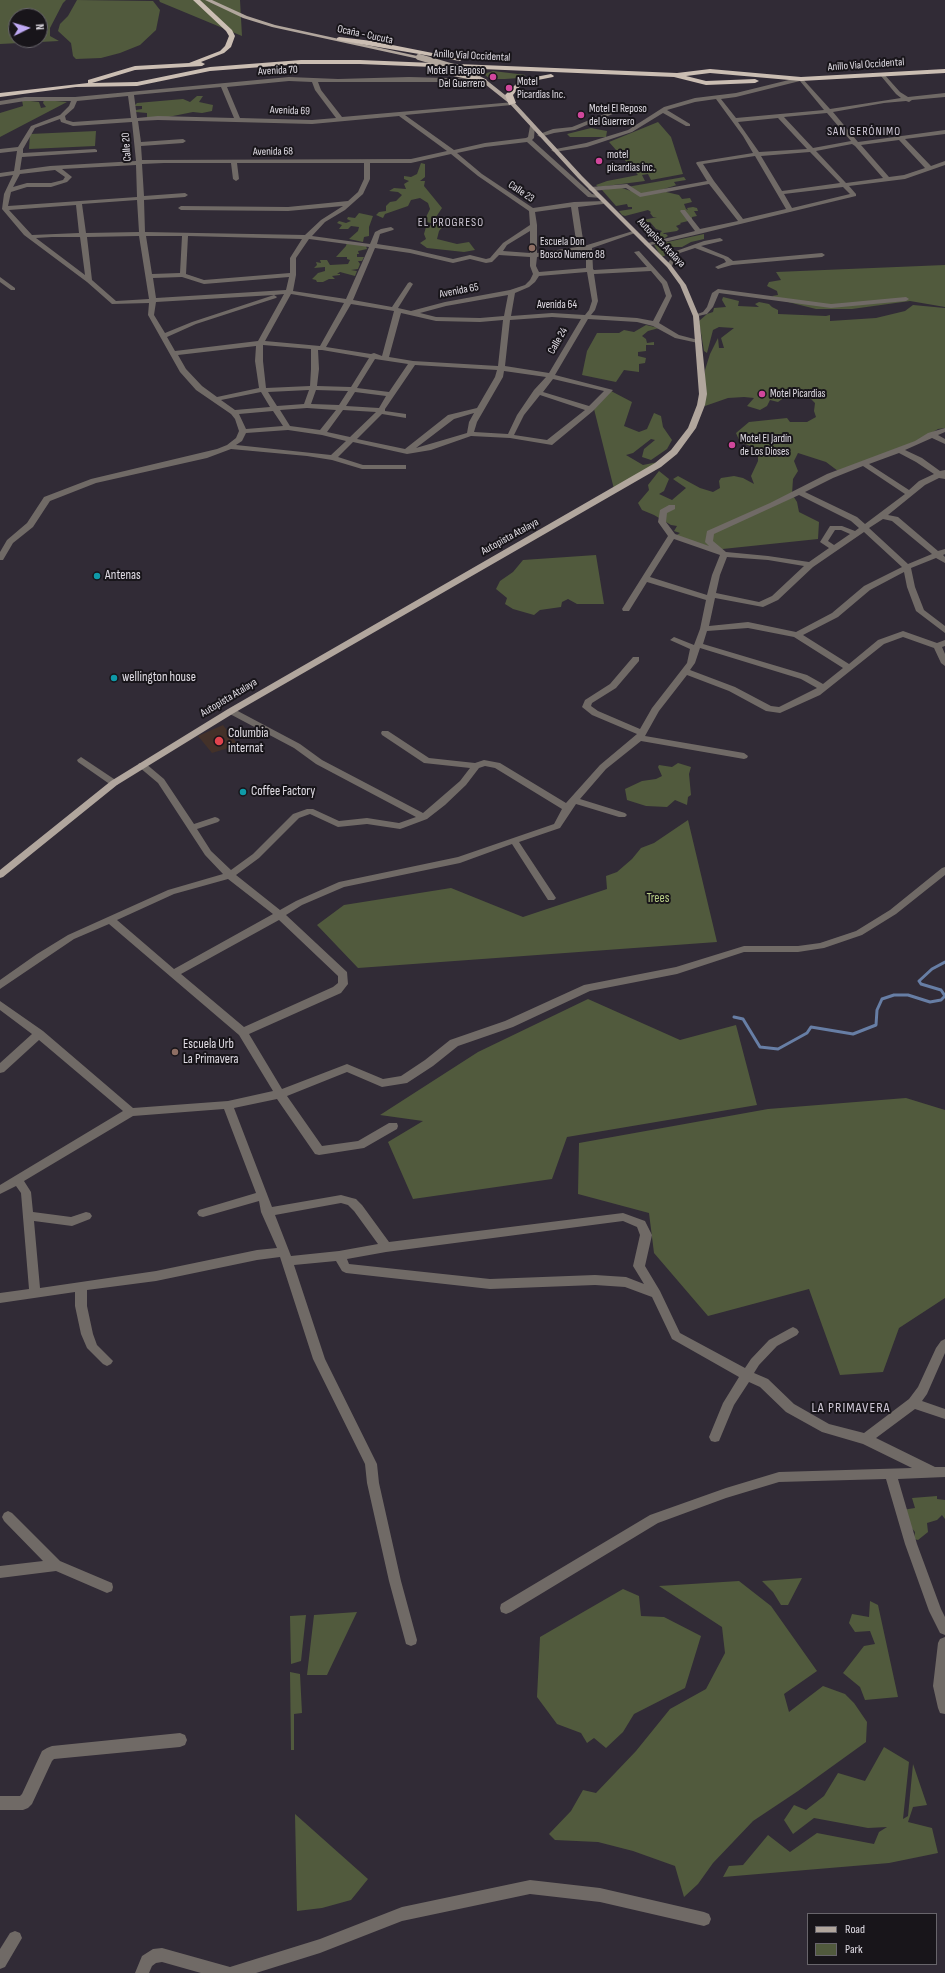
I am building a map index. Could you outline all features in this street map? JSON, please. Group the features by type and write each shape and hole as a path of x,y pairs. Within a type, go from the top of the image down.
{"highway":[{"path":"184,65 213,57 225,50 231,42 232,36 229,30 196,0"},
{"path":"339,39 372,43 460,59 629,70 653,75"},
{"path":"373,62 483,80"},
{"name":"Anillo Vial Occidental","path":"76,85 134,68 184,65 373,62 653,75 677,75 701,71 727,72 789,79"},
{"name":"Anillo Vial Occidental","path":"0,95 76,85 144,84 203,70 267,63"},
{"name":"Anillo Vial Occidental","path":"677,75 698,82 724,84 945,71"},
{"path":"118,72 114,77 115,80 128,85"},
{"path":"724,84 732,79 727,72"},
{"path":"512,103 509,95 514,87 525,81 536,78 563,76 629,78 653,75"}],"main road":[{"name":"Ocaña - Cucuta","path":"208,0 227,10 262,22 419,57 467,71 483,80 512,103"},
{"name":"Autopista Atalaya","path":"0,875 114,783 231,711 658,465 674,452 692,428 701,405 703,394 696,316 683,285 669,266 591,189 512,103"}],"street":[{"path":"883,75 898,93 909,100"},
{"name":"Avenida 70","path":"0,103 25,99 75,99 282,79 483,80"},
{"path":"554,150 587,145 630,132 662,110 695,100 762,89 801,79 854,143 887,179"},
{"path":"314,80 318,90 341,120"},
{"path":"223,85 237,119"},
{"name":"Calle 20","path":"131,94 138,144 142,234 153,301 151,315 183,370 199,388 234,412"},
{"path":"736,120 828,111 884,101 909,100 945,95"},
{"path":"717,97 736,120 790,210"},
{"path":"75,99 72,107 62,116 33,127 20,152 17,173 8,191 4,208 10,217 31,237 89,281 114,304 289,292"},
{"name":"Avenida 69","path":"62,116 63,121 66,123 158,118 312,122 512,103"},
{"path":"540,135 553,131 573,129 619,110"},
{"path":"662,110 688,126"},
{"name":"Calle 23","path":"399,113 480,176 532,210 534,225 533,266 536,274"},
{"path":"647,244 854,195 780,116"},
{"path":"533,126 531,138 528,140 590,196 602,200"},
{"path":"742,222 711,182 699,163 756,154 812,150 942,132 945,140"},
{"path":"899,137 930,169"},
{"name":"Avenida 68","path":"0,175 58,168 138,163 367,160 411,161 505,142 528,140"},
{"path":"138,144 183,141"},
{"path":"0,151 95,151"},
{"path":"288,428 264,390 259,361 260,343 289,292 293,275 293,258 307,237 323,222 351,203 361,193 368,179 367,160"},
{"path":"234,162 236,179"},
{"path":"780,193 912,175 945,163"},
{"path":"8,191 27,185 51,185 65,181 69,177 58,168"},
{"path":"591,189 627,186 640,195 711,182"},
{"path":"4,208 141,200 185,195"},
{"path":"532,210 602,200"},
{"path":"181,208 288,209 351,203"},
{"path":"78,204 89,281"},
{"name":"Calle 24","path":"510,436 521,415 537,392 551,376 586,316 592,310 595,301 590,271 574,204"},
{"path":"683,211 699,232"},
{"path":"31,237 83,234 185,234 307,237 425,254 453,260 470,257 486,261 492,260 505,244 534,225"},
{"path":"307,406 313,388 318,348 349,301 379,231 391,229"},
{"path":"498,253 534,255 585,248 635,232"},
{"path":"183,275 185,234"},
{"path":"669,266 674,256 678,252 694,248 706,242 720,240"},
{"path":"694,248 729,262"},
{"path":"637,252 665,283 669,296 655,324"},
{"path":"718,267 729,262 822,255"},
{"path":"470,434 473,422 479,410 499,377 512,292 533,282 536,274 653,269"},
{"path":"148,276 183,275 204,282 293,275"},
{"path":"0,279 13,289"},
{"path":"385,358 396,310 410,284"},
{"path":"696,316 705,313 710,307 715,293 718,291 831,306 906,299"},
{"path":"164,336 194,323 289,292"},
{"name":"Avenida 64","path":"289,292 349,301 436,318 507,319 552,315 637,320 655,324 677,337 698,340"},
{"name":"Avenida 65","path":"412,313 445,304 512,292"},
{"path":"174,353 260,343 374,355 413,363 501,368 551,376 609,390 590,409 549,442 510,436 470,434 428,448 408,452 322,433 288,428 243,431"},
{"path":"322,433 341,408 374,355"},
{"path":"333,458 381,411 390,394 413,363"},
{"path":"217,399 264,390 313,388 352,389 390,394"},
{"path":"537,392 590,409"},
{"path":"0,558 10,542 30,525 47,499 94,481 204,456 230,447 239,439 243,431 239,419 234,412 307,406 381,411 403,416"},
{"path":"408,452 434,429 451,417 479,410"},
{"path":"724,554 709,542 710,533 800,492 830,476 863,462 899,450 945,430"},
{"path":"931,435 945,442"},
{"path":"230,447 307,454 333,458 362,467 403,467"},
{"path":"899,450 943,475"},
{"path":"863,462 909,493"},
{"path":"647,579 712,597 760,605 775,598 810,565 854,533 882,516 922,483 943,475"},
{"path":"800,492 854,518 907,567 911,587 920,611 945,630"},
{"path":"672,507 663,512 662,522 672,536 724,554 768,558 810,565"},
{"path":"882,516 895,519 942,552 945,561"},
{"path":"834,548 824,542 832,528 842,528 854,533"},
{"path":"626,609 647,579 672,536"},
{"path":"797,635 835,615 867,588 907,567 942,552"},
{"path":"173,974 244,936 279,914 342,884 460,860 557,826 567,808 603,767 641,735 655,710 691,663 704,629 716,575 724,554"},
{"path":"704,629 748,625 797,635 848,667"},
{"path":"685,671 732,689 769,709 780,710 802,702 824,688 848,667 881,642 903,634 941,644 945,663"},
{"path":"674,640 804,677 824,688"},
{"path":"636,659 613,686 588,702 586,707 641,735 744,756"},
{"path":"231,711 296,746 319,762 424,817"},
{"path":"385,733 413,753 427,760 476,766 484,763 497,765 567,808"},
{"path":"82,760 114,783"},
{"path":"142,765 161,781 208,853 230,875 279,914 343,975 343,984 337,990 243,1032"},
{"path":"0,985 40,956 71,937 171,892 230,875 256,856 296,816 304,812 310,811 338,824 367,821 400,826 424,817 463,783 476,766"},
{"path":"575,800 622,815"},
{"path":"192,828 215,820"},
{"path":"514,841 551,898"},
{"path":"0,1190 131,1112 228,1105 280,1094 347,1068 382,1083 403,1080 429,1063 454,1043 509,1024 588,988 677,970 744,949 798,949 821,946 859,933 893,912 945,870"},
{"path":"110,920 243,1032 280,1094 319,1151 360,1145 393,1126"},
{"path":"0,1006 39,1034 131,1112"},
{"path":"0,1069 39,1034"},
{"path":"228,1105 285,1257 319,1359 371,1464 373,1483 395,1581 411,1640"},
{"path":"18,1180 26,1192 35,1294"},
{"path":"203,1213 261,1196"},
{"path":"267,1212 341,1199 352,1202 386,1247"},
{"path":"29,1216 72,1222 86,1216"},
{"path":"0,1298 156,1276 257,1255 285,1257 339,1256 386,1247 623,1217 640,1224 646,1235 639,1266 656,1294 676,1336 746,1375 764,1383 790,1408 826,1428 866,1439 931,1471"},
{"path":"339,1256 346,1268 490,1284 588,1280 626,1282 656,1294"},
{"path":"81,1286 80,1306 87,1334 93,1348 107,1361"},
{"path":"715,1436 729,1403 746,1375 773,1343 793,1332"},
{"path":"866,1439 913,1403 923,1390 940,1350 945,1344"},
{"path":"913,1403 945,1414"},
{"path":"506,1608 654,1519 720,1495 779,1477 891,1474 931,1471 945,1472"},
{"path":"891,1474 910,1544 934,1611 945,1629"},
{"path":"8,1517 56,1565 107,1587"},
{"path":"0,1572 56,1565"},
{"path":"945,1643 940,1686 945,1708"},
{"path":"0,1803 23,1803 27,1799 48,1754 180,1740"},
{"path":"233,1973 320,1946 402,1914 530,1887 600,1895 704,1919"},
{"path":"0,1962 15,1938"},
{"path":"142,1973 147,1961 153,1956 162,1955 228,1973"}],"shaded area":[{"name":"Columbia internat","path":"223,725 238,745 212,753 198,736"}],"green space":[{"path":"0,0 66,0 50,28 50,36 59,41 48,42 48,8 8,8 8,44 0,44"},
{"path":"77,0 153,1 160,10 156,30 140,45 120,53 101,58 76,59 73,56 71,43 58,31 60,24 68,16"},
{"path":"159,0 240,0 242,36 160,2"},
{"path":"493,71 526,75 519,78 490,79 484,74"},
{"path":"197,96 203,96 199,102 213,105 212,111 202,113 193,112 168,117 147,118 147,113 136,112 136,110 142,109 142,106 134,106 137,103 183,99 190,102"},
{"path":"22,100 39,102 41,108 46,107 43,103 44,100 67,102 0,137 0,113 23,106"},
{"path":"658,122 671,137 683,174 651,180 648,174 642,175 645,181 598,187 596,185 607,181 638,175 609,142"},
{"path":"591,128 607,131 606,137 570,137 567,134"},
{"path":"96,131 95,146 29,149 30,134"},
{"path":"421,163 425,164 425,177 420,181 425,181 424,186 442,208 436,217 445,224 439,231 437,239 457,244 469,242 475,250 464,252 427,248 420,243 426,239 424,234 426,227 434,224 424,221 430,209 428,203 420,198 411,200 408,206 385,214 383,218 376,215 379,212 386,211 386,206 390,202 396,201 402,195 398,192 389,191 394,188 406,189 404,184 409,181 404,179 404,176 411,177 417,174"},
{"path":"684,177 686,180 674,182 676,185 680,184 651,193 666,192 679,195 682,199 690,198 692,202 684,204 686,209 688,210 687,208 693,207 697,208 698,211 694,211 697,216 692,217 692,220 680,223 681,224 676,226 679,229 677,231 664,233 663,234 668,236 663,239 659,234 662,231 656,229 650,222 639,222 657,217 653,217 650,213 651,212 648,210 625,216 622,215 619,211 632,209 632,207 628,207 627,204 616,206 602,190 619,187 631,191 627,187"},
{"path":"359,213 373,216 369,227 369,236 364,237 363,242 349,239 358,231 359,227 351,226 348,229 339,229 342,225 337,223 339,221 346,223 351,221 347,219 348,217 355,218"},
{"path":"704,234 704,239 691,242 682,247 673,247 673,250 664,252 665,256 661,256 654,245"},
{"path":"347,242 366,246 367,249 358,251 359,254 357,254 357,257 364,257 362,261 358,261 360,264 358,269 351,270 357,271 355,276 340,272 337,274 340,275 332,276 335,279 329,279 323,282 317,282 316,280 312,279 318,273 325,271 325,267 314,268 317,265 316,262 321,263 320,260 327,260 330,265 348,264 350,260 347,259 347,257 336,257 346,246"},
{"path":"945,265 945,307 910,301 852,309 816,309 776,299 772,296 778,295 777,291 767,286 769,282 781,280 776,272"},
{"path":"723,297 739,301 738,306 759,307 755,304 759,302 769,304 778,310 778,314 830,315 830,321 876,318 905,311 913,305 945,308 945,428 938,429 917,442 838,471 826,462 798,453 794,461 798,471 793,479 792,494 797,502 799,512 819,522 818,539 713,550 675,536 680,533 674,531 677,526 671,525 642,510 638,503 649,490 648,485 659,471 669,479 664,491 659,494 672,500 686,488 673,479 678,476 700,488 713,492 720,488 719,481 721,478 734,476 743,478 754,484 751,476 758,461 758,449 740,442 736,433 749,422 787,418 790,422 807,422 816,417 814,411 815,403 805,393 799,391 789,394 778,402 770,400 767,406 760,410 747,406 754,398 744,397 728,398 705,406 705,370 710,354 718,338 719,348 724,348 721,338 734,328 719,327 713,330 707,353 704,351 699,321 707,314 713,312 714,308 726,307 722,300"},
{"path":"646,325 659,328 648,331 642,336 646,339 647,343 654,342 654,345 646,345 646,351 638,352 638,356 646,358 645,363 639,364 639,372 624,370 616,382 582,375 587,351 597,333 619,333 624,330 634,332"},
{"path":"611,391 632,402 624,426 639,432 647,429 654,413 661,416 663,427 672,440 667,449 651,460 642,457 644,449 655,440 651,439 633,453 626,455 643,465 658,462 614,489 594,409"},
{"path":"596,555 604,604 577,604 568,599 562,602 561,607 540,610 534,615 513,609 505,604 507,598 496,589 500,581 513,572 523,560"},
{"path":"678,763 691,767 689,774 691,795 688,797 687,805 675,800 667,807 646,806 627,800 625,789 642,781 656,779 662,776 658,767 659,765 672,767"},
{"name":"Trees","path":"688,820 717,942 358,968 317,925 344,905 451,888 523,917 607,889 606,876 617,872 632,859 641,848 654,843"},
{"path":"588,999 680,1040 736,1025 757,1105 567,1137 552,1179 413,1199 388,1142 423,1121 380,1115 478,1052"},
{"path":"906,1098 945,1110 945,1298 899,1328 883,1372 840,1375 809,1289 708,1316 654,1253 649,1213 578,1194 579,1143 768,1109"},
{"path":"937,1496 937,1499 945,1500 945,1519 942,1515 937,1520 927,1523 928,1532 918,1540 914,1539 915,1532 906,1522 902,1510 915,1508 912,1498"},
{"path":"802,1578 788,1605 781,1605 773,1592 762,1581"},
{"path":"739,1581 771,1606 817,1671 784,1694 789,1712 823,1686 845,1694 854,1703 867,1722 866,1742 753,1821 713,1863 698,1884 684,1897 675,1866 633,1851 598,1842 555,1840 549,1834 571,1811 583,1790 596,1793 636,1751 670,1709 706,1689 725,1653 722,1627 659,1586"},
{"path":"623,1589 639,1596 641,1616 664,1617 701,1636 685,1688 634,1714 623,1732 606,1748 594,1738 587,1743 581,1733 557,1724 537,1697 540,1637"},
{"path":"870,1601 878,1605 898,1697 865,1700 860,1687 843,1673 864,1646 875,1644 870,1631 855,1632 849,1623 852,1614 869,1617"},
{"path":"357,1612 327,1675 307,1675 314,1615"},
{"path":"306,1615 301,1661 291,1664 290,1616"},
{"path":"290,1672 300,1674 302,1713 294,1714 294,1750 291,1750"},
{"path":"884,1747 909,1762 903,1819 908,1816 913,1764 927,1805 913,1807 908,1822 932,1828 938,1853 889,1863 723,1877 729,1866 743,1865 768,1835 790,1852 817,1833 874,1844 879,1832 887,1827 868,1828 814,1818 793,1834 784,1820 794,1805 806,1810 824,1796 838,1773 865,1781"},
{"path":"295,1814 368,1879 351,1900 322,1908 297,1911"}],"waterway":[{"path":"734,1017 743,1019 760,1047 778,1049 807,1033 811,1027 853,1034 876,1025 877,1010 882,999 894,995 908,995 930,1002 941,1000 945,996 941,990 921,984 919,981 932,969 945,962"}],"place":[{"name":"Motel El Reposo Del Guerrero","path":"493,77"},
{"name":"Motel Picardias Inc.","path":"509,88"},
{"name":"Motel El Reposo del Guerrero","path":"581,115"},
{"name":"motel picardias inc.","path":"599,161"},
{"name":"Escuela Don Bosco Numero 88","path":"532,248"},
{"name":"Motel Picardias","path":"762,394"},
{"name":"Motel El Jardín de Los Dioses","path":"732,445"},
{"name":"Antenas","path":"97,576"},
{"name":"wellington house","path":"114,678"},
{"name":"Columbia internat","path":"219,741"},
{"name":"Coffee Factory","path":"243,792"},
{"name":"Escuela Urb La Primavera","path":"175,1052"}],"district":[{"name":"SAN GERÓNIMO","path":"864,132"},
{"name":"EL PROGRESO","path":"451,223"},
{"name":"LA PRIMAVERA","path":"851,1408"}]}
